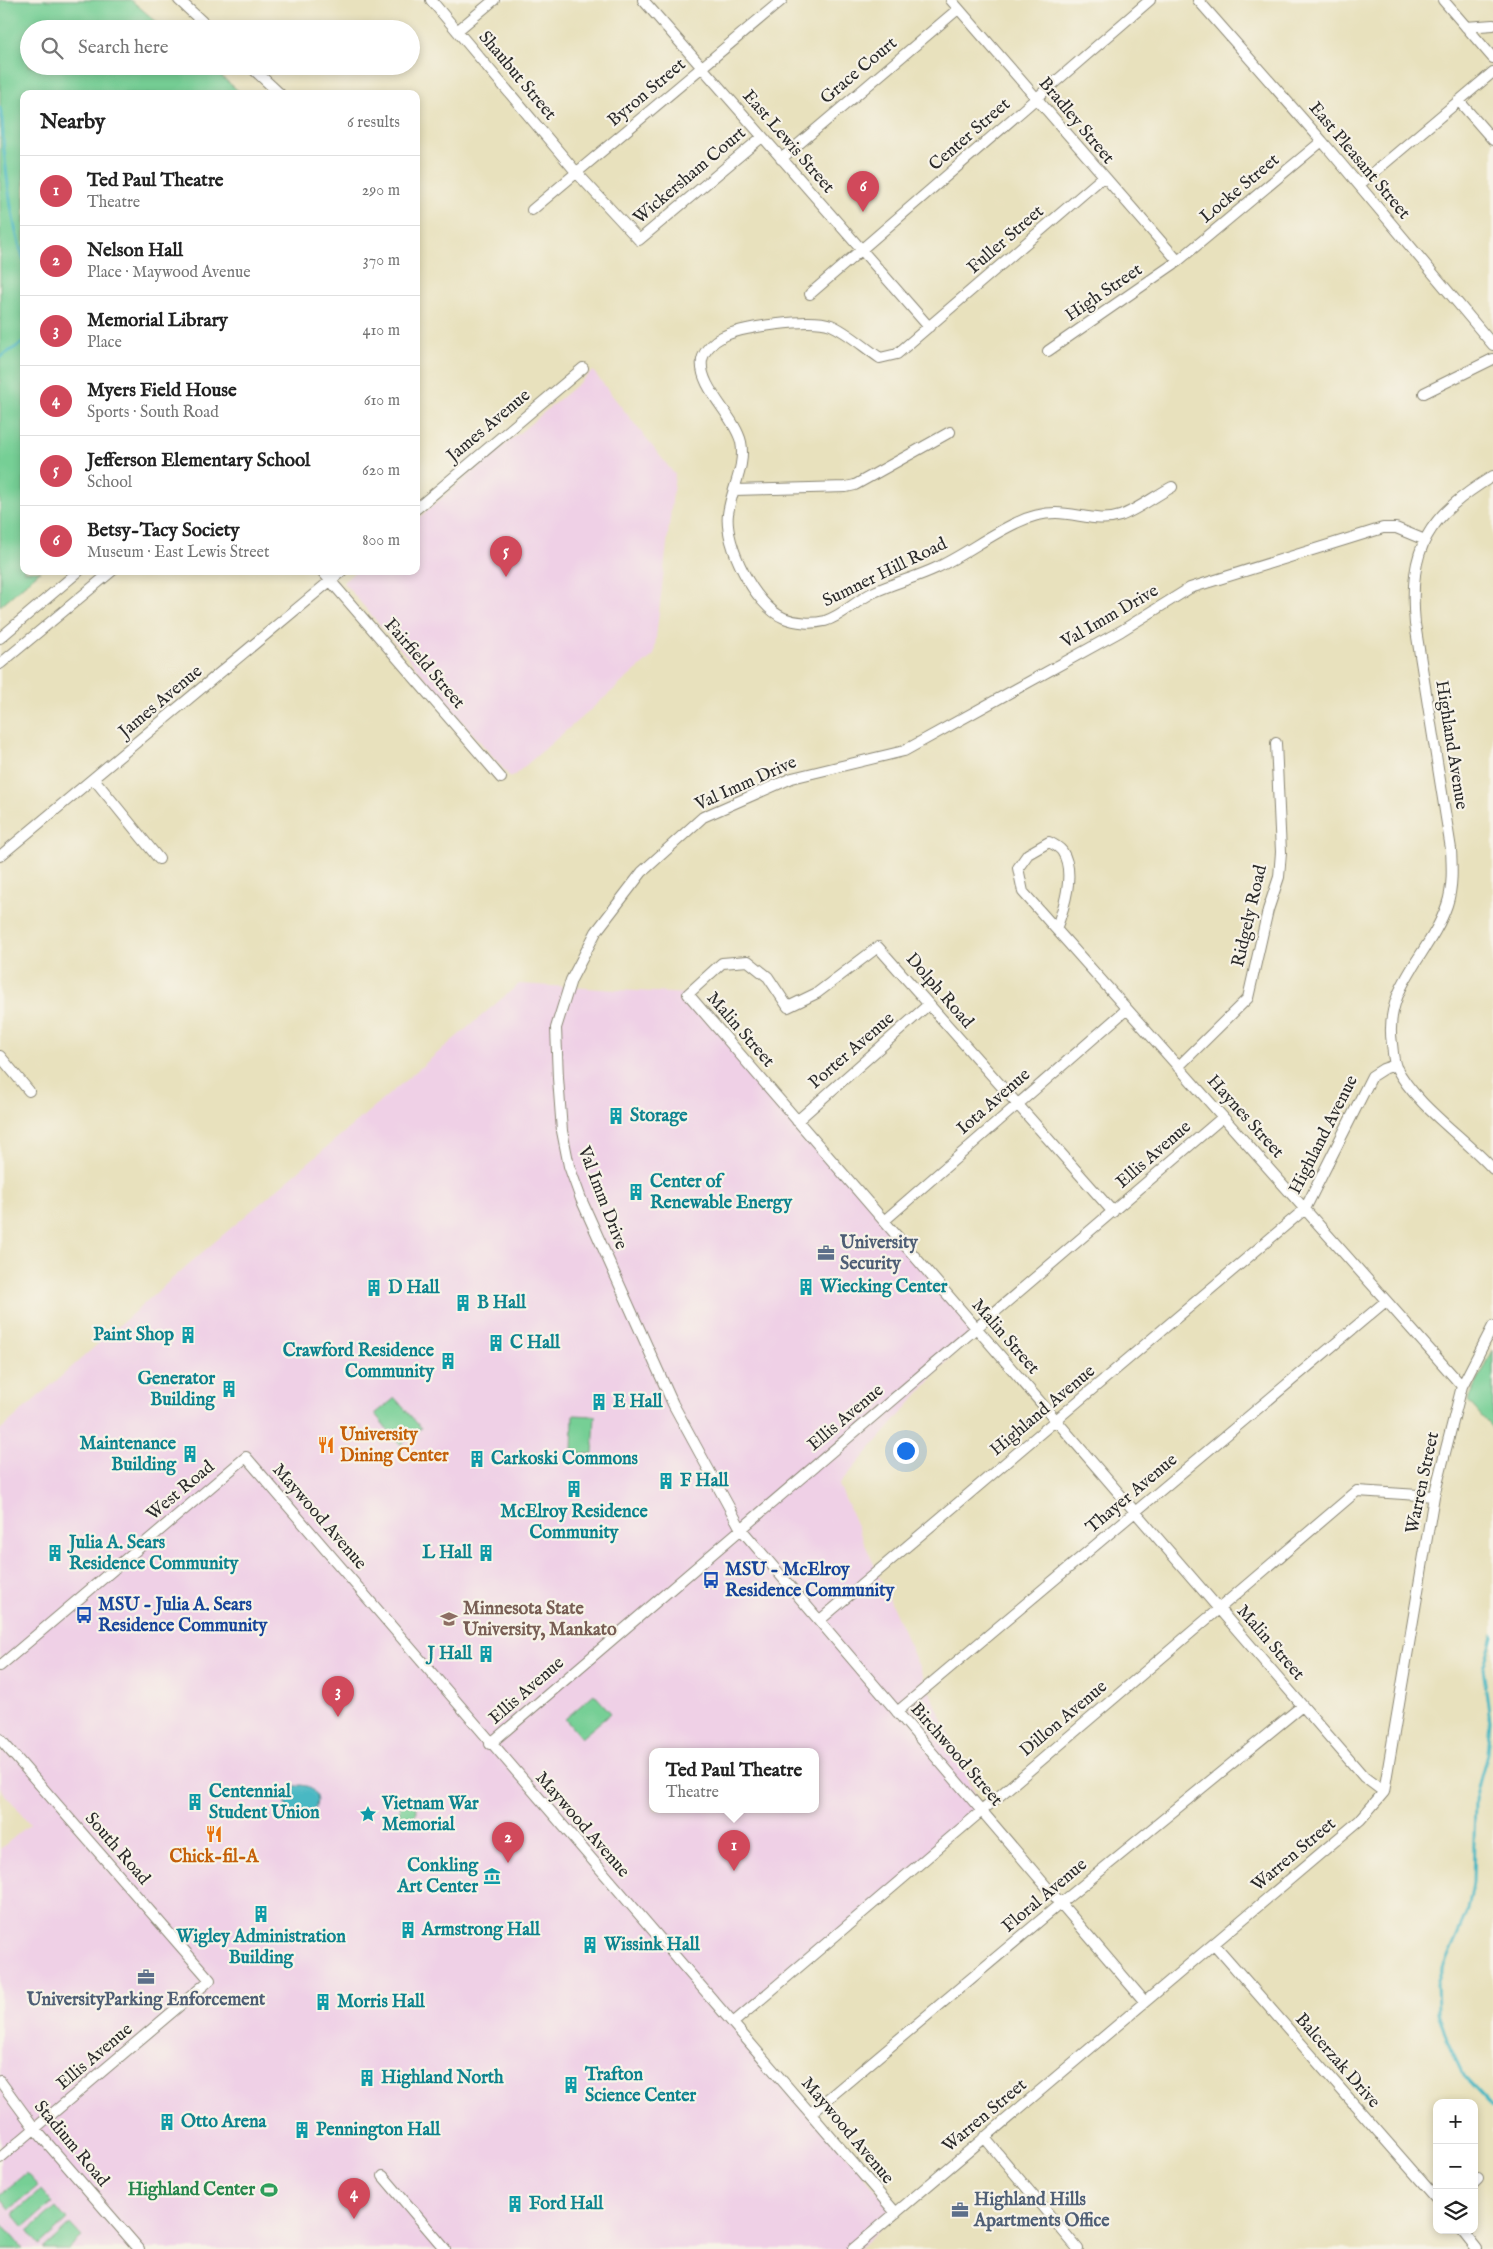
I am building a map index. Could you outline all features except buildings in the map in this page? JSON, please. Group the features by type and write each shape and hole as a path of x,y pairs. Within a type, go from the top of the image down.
{"street":[{"path":"179,0 200,20"},
{"name":"Shaubut Street","path":"431,0 577,173"},
{"path":"457,30 494,0"},
{"name":"East Lewis Street","path":"642,0 929,327"},
{"name":"Byron Street","path":"532,210 782,0"},
{"name":"Bradley Street","path":"951,0 1103,178 1178,262"},
{"name":"Center Street","path":"810,294 1150,0"},
{"name":"East Pleasant Street","path":"1198,0 1322,141 1493,345"},
{"path":"1442,0 1493,58"},
{"name":"Grace Court","path":"781,159 958,9"},
{"path":"1466,27 1493,25"},
{"path":"1359,185 1493,72"},
{"path":"260,75 276,90"},
{"path":"1458,101 1493,140"},
{"name":"Wickersham Court","path":"577,173 639,240 762,137"},
{"name":"Locke Street","path":"1178,262 1322,141"},
{"name":"Fuller Street","path":"929,327 1103,178"},
{"name":"High Street","path":"1048,351 1178,262"},
{"name":"Sumner Hill Road","path":"929,327 897,354 880,358 861,346 843,331 830,324 816,322 781,324 724,336 712,343 702,360 707,383 737,430 740,441 742,454 735,490 727,516 729,535 735,554 755,591 772,612 784,618 811,623 831,618 872,593 936,568 1016,523 1037,515 1054,513 1103,518 1120,516 1172,487"},
{"path":"1424,393 1493,358"},
{"name":"James Avenue","path":"420,506 583,368"},
{"path":"735,490 846,487 950,432"},
{"name":"Highland Avenue","path":"820,1620 1305,1209 1372,1076 1383,1068 1395,1065 1390,1034 1395,1000 1408,973 1436,931 1447,904 1452,877 1451,849 1415,624 1412,592 1417,559 1432,527 1449,506 1493,476"},
{"name":"Val Imm Drive","path":"741,1529 673,1404 569,1166 562,1131 556,1028 571,980 596,932 642,872 703,817 792,778 904,751 1121,631 1190,588 1383,528 1396,528 1425,540"},
{"path":"0,638 74,575"},
{"path":"0,664 107,575"},
{"name":"Fairfield Street","path":"326,575 501,778"},
{"name":"James Avenue","path":"0,856 338,575"},
{"name":"Ridgely Road","path":"1178,1067 1248,998 1268,910 1279,877 1281,852 1276,743"},
{"path":"94,779 159,859"},
{"name":"Haynes Street","path":"1056,929 1063,910 1068,874 1062,850 1049,842 1028,854 1018,868 1023,892 1462,1386"},
{"name":"Dolph Road","path":"714,970 722,963 748,961 768,978 788,1007 817,993 878,947 1113,1212"},
{"name":"Malin Street","path":"714,970 688,994 1302,1706 1364,1777 1384,1792"},
{"name":"Porter Avenue","path":"797,1121 928,1005"},
{"name":"Iota Avenue","path":"884,1221 1017,1102 1127,1009"},
{"path":"0,1057 29,1091"},
{"path":"1395,1065 1417,1096 1479,1152 1493,1169"},
{"name":"Ellis Avenue","path":"490,1744 1223,1117"},
{"name":"Thayer Avenue","path":"897,1712 1386,1300"},
{"name":"Warren Street","path":"853,2249 1360,1820 1384,1792 1434,1496 1462,1386 1493,1326"},
{"name":"West Road","path":"0,1666 246,1457"},
{"name":"Maywood Avenue","path":"246,1457 490,1744 896,2213"},
{"name":"Dillon Avenue","path":"733,2023 1357,1491 1434,1496"},
{"name":"Birchwood Street","path":"741,1529 1145,2002"},
{"name":"Floral Avenue","path":"811,2113 1061,1903 1302,1706"},
{"name":"South Road","path":"0,1739 210,1980"},
{"name":"Balcerzak Drive","path":"1214,1944 1433,2194"},
{"name":"Ellis Avenue","path":"0,2158 210,1980"},
{"name":"Stadium Road","path":"0,2081 35,2129 139,2249"},
{"path":"984,2137 1078,2249"},
{"path":"383,2176 445,2249"},
{"path":"1465,2234 1477,2249"}],"shaded area":[{"path":"593,371 675,475 654,655 511,778 343,582 351,575 420,575 420,517"},
{"name":"Minnesota State University, Mankato","path":"519,984 688,994 976,1328 839,1485 982,1810 733,2023 896,2213 857,2249 0,2249 0,1849 30,1824 0,1788 0,1430 198,1256"}],"green space":[{"path":"0,0 131,0 154,20 20,20 20,75 220,75 237,90 20,90 20,575 35,575 0,606"},
{"path":"1493,1350 1493,1429 1468,1401"},
{"path":"395,1398 421,1428 400,1445 375,1414"},
{"path":"573,1415 595,1416 593,1454 572,1453"},
{"path":"594,1694 611,1713 581,1738 565,1719"},
{"path":"404,1801 412,1801 417,1806 415,1817 404,1819 399,1814 399,1806"},
{"path":"26,2173 38,2186 9,2210 0,2199 0,2195"},
{"path":"41,2190 52,2203 24,2227 13,2214"},
{"path":"56,2207 67,2220 39,2245 28,2231"},
{"path":"0,2222 23,2249 0,2249"},
{"path":"70,2224 82,2237 68,2249 43,2249"}],"water":[{"path":"301,1785 307,1786 312,1790 316,1795 316,1807 312,1812 307,1816 301,1817 295,1816 290,1812 286,1807 285,1801 286,1795 290,1790 295,1786"}],"waterway":[{"path":"0,108 11,206 20,248"},
{"path":"0,357 20,344"},
{"path":"1493,1636 1483,1668 1490,1720 1487,1753 1475,1800 1473,1882 1468,1910 1437,1982 1438,2012 1448,2043 1464,2077 1493,2108"}],"place":[{"name":"Betsy-Tacy Society","path":"863,212"},
{"name":"Jefferson Elementary School","path":"506,577"},
{"name":"Storage","path":"616,1116"},
{"name":"Center of Renewable Energy","path":"636,1192"},
{"name":"University Security","path":"826,1253"},
{"name":"Wiecking Center","path":"806,1287"},
{"name":"D Hall","path":"374,1288"},
{"name":"B Hall","path":"463,1303"},
{"name":"Paint Shop","path":"188,1335"},
{"name":"C Hall","path":"496,1343"},
{"name":"Crawford Residence Community","path":"448,1361"},
{"name":"Generator Building","path":"229,1389"},
{"name":"E Hall","path":"599,1402"},
{"name":"University Dining Center","path":"326,1445"},
{"name":"Maintenance Building","path":"190,1454"},
{"name":"Carkoski Commons","path":"477,1459"},
{"name":"F Hall","path":"666,1481"},
{"name":"McElroy Residence Community","path":"574,1489"},
{"name":"Julia A. Sears Residence Community","path":"55,1553"},
{"name":"L Hall","path":"486,1553"},
{"name":"MSU - McElroy Residence Community","path":"711,1580"},
{"name":"MSU - Julia A. Sears Residence Community","path":"84,1615"},
{"name":"Minnesota State University, Mankato","path":"449,1619"},
{"name":"J Hall","path":"486,1654"},
{"name":"Memorial Library","path":"338,1717"},
{"name":"Centennial Student Union","path":"195,1802"},
{"name":"Vietnam War Memorial","path":"368,1814"},
{"name":"Chick-fil-A","path":"214,1834"},
{"name":"Nelson Hall","path":"508,1863"},
{"name":"Ted Paul Theatre","path":"734,1871"},
{"name":"Conkling Art Center","path":"492,1876"},
{"name":"Wigley Administration Building","path":"261,1914"},
{"name":"Armstrong Hall","path":"408,1930"},
{"name":"Wissink Hall","path":"590,1945"},
{"name":"UniversityParking Enforcement","path":"146,1977"},
{"name":"Morris Hall","path":"323,2002"},
{"name":"Highland North","path":"367,2078"},
{"name":"Trafton Science Center","path":"571,2085"},
{"name":"Otto Arena","path":"167,2122"},
{"name":"Pennington Hall","path":"302,2130"},
{"name":"Highland Center","path":"269,2190"},
{"name":"Ford Hall","path":"515,2204"},
{"name":"Highland Hills Apartments Office","path":"960,2210"},
{"name":"Myers Field House","path":"354,2219"}]}
